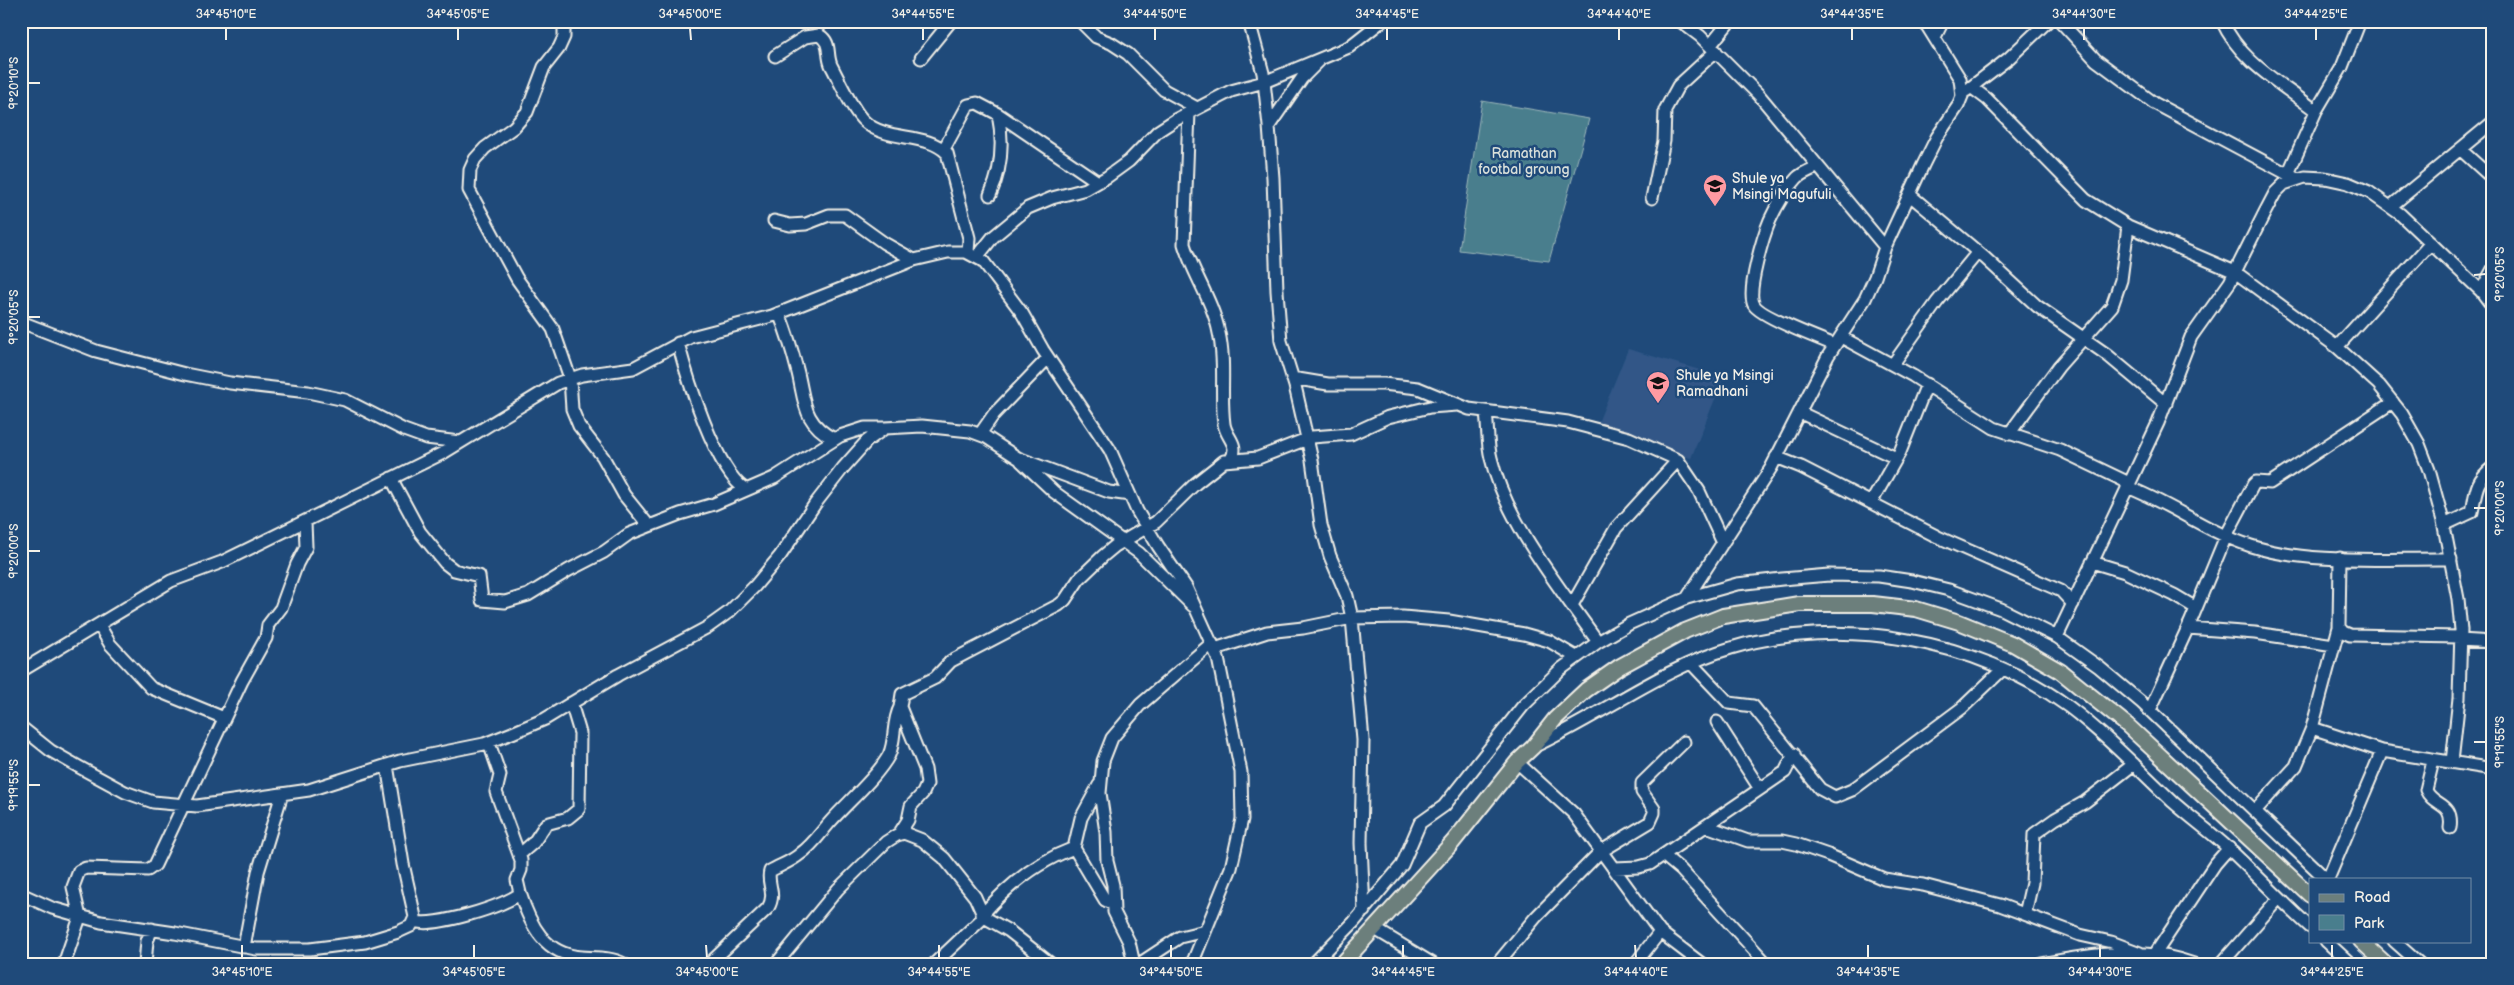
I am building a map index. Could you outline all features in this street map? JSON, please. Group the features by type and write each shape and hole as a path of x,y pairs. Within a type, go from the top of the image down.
{"main road":[{"path":"1342,964 1453,842 1517,762 1533,747 1555,719 1586,690 1620,667 1685,631 1723,616 1799,604 1873,604 1916,609 1959,622 2013,644 2060,671 2127,725 2309,894"},
{"path":"2362,942 2386,964"}],"street":[{"path":"564,21 564,37 559,48 544,67 527,112 514,127 485,148 472,165 468,181 472,200 517,279 553,329 570,378 571,402 574,416 586,436 604,457 624,495 648,526"},
{"path":"921,58 951,21"},
{"path":"1080,21 1096,37 1111,42 1128,54 1164,90 1193,110"},
{"path":"1249,21 1264,82 1269,126 1274,178 1280,330 1283,349 1313,465 1321,525 1330,556 1347,596 1352,618 1363,740 1361,843 1364,911"},
{"path":"972,255 1028,208 1052,198 1086,189 1098,182 1129,161 1158,131 1193,110 1231,91 1264,82 1349,47 1382,21"},
{"path":"1680,21 1713,48 1782,121 1817,167 1885,247"},
{"path":"1652,198 1664,142 1665,110 1678,86 1713,48 1730,21"},
{"path":"1924,21 1967,90 1987,99 2086,200 2128,226 2235,272 2337,347 2379,385 2393,402 2419,444 2444,525 2458,599 2460,638 2459,698 2452,762"},
{"path":"1935,37 1942,21"},
{"path":"1687,598 1776,456 1801,413 1818,375 1865,299 1885,247 1937,137 1967,90 2009,58 2048,21"},
{"path":"2060,21 2096,60 2154,103 2293,176 2325,178 2348,183 2369,192 2390,207 2431,243 2481,290 2493,307"},
{"path":"2222,21 2232,40 2250,62 2316,111"},
{"path":"2057,637 2166,404 2191,336 2235,272 2275,194 2293,176 2316,111 2342,66 2360,21"},
{"path":"775,56 805,37 819,35 828,44 831,65 864,122 881,131 926,142 944,149 948,153 972,255"},
{"path":"1269,126 1302,78 1322,59"},
{"path":"944,149 968,105 977,103 998,114 1098,182"},
{"path":"1193,110 1184,244 1190,263 1205,292 1219,330 1224,368 1224,424 1234,446 1231,459"},
{"path":"990,195 1000,172 1002,138 998,114"},
{"path":"2390,207 2493,122"},
{"path":"2461,150 2493,179"},
{"path":"1817,167 1798,176 1779,202 1769,222 1752,285 1754,307 1766,314 1893,364 1927,384 1974,417 2009,434 2060,450 2226,536 2252,546 2285,554 2340,558 2451,558"},
{"path":"1910,195 1978,252 2037,306 2106,354 2166,404"},
{"path":"774,221 790,225 806,224 829,215 845,215 884,243 914,260"},
{"path":"2009,434 2081,338 2105,315 2117,295 2124,263 2128,226"},
{"path":"2337,347 2431,243"},
{"path":"21,671 171,581 222,562 305,522 462,442 540,392 570,378 633,368 678,342 779,313 914,260 948,252 972,255 988,268 1022,313 1048,358 1110,450 1130,495 1158,546 1178,573 1197,608 1214,646 1238,750 1243,796 1240,829 1231,868 1192,964"},
{"path":"1893,364 1937,302 1978,252"},
{"path":"2481,290 2493,269"},
{"path":"779,313 798,374 805,408 813,422 834,439"},
{"path":"21,322 96,351 185,374 230,383 308,392 345,400 366,409 386,422 419,436 448,442 462,442"},
{"path":"678,342 693,393 710,435 735,480 745,489"},
{"path":"980,434 994,414 1048,358"},
{"path":"1292,378 1328,384 1383,384 1418,388 1457,405 1486,412 1574,423 1629,438 1678,460 1699,491 1723,543"},
{"path":"1871,503 1896,458 1927,384"},
{"path":"2150,710 2188,628 2226,536 2256,482 2270,483 2393,402"},
{"path":"709,964 768,908 772,896 770,871 792,860 815,841 831,821 866,786 885,760 891,748 894,722 900,707 902,694 935,678 951,660 1065,600 1085,573 1122,542 1148,528 1201,478 1222,462 1231,459 1258,458 1306,439 1323,435 1351,434 1395,416 1430,407 1457,405"},
{"path":"1486,412 1491,458 1505,496 1547,571 1598,642"},
{"path":"1801,413 1896,458"},
{"path":"391,478 423,536 445,563 454,570 479,576 480,594 486,602 505,602 528,595 569,570 604,552 629,534 714,504 781,474 834,439 865,428 922,426 980,434 1018,458 1054,492 1094,519 1143,557 1178,594 1197,608"},
{"path":"21,727 51,751 125,792 153,802 184,806 282,794 329,784 387,765 433,753 489,743 545,719 618,675 708,627 737,606 770,569 815,504 843,468 867,441 885,428"},
{"path":"1776,456 1801,466 1984,559 2061,592 2072,604"},
{"path":"1018,458 1109,492 1130,495"},
{"path":"1572,605 1616,528 1678,460"},
{"path":"2444,525 2472,512 2473,497 2477,485 2493,467"},
{"path":"64,964 80,917 73,887 79,870 86,868 128,871 152,869 184,806 253,658 266,638 268,625 281,608 297,564 307,544 305,522"},
{"path":"2255,811 2296,766 2312,728 2339,626 2340,558"},
{"path":"2092,562 2132,575 2196,608"},
{"path":"1313,964 1364,911 1408,857 1420,823 1444,806 1524,706 1576,657 1629,624 1687,598 1737,584 1829,575 1879,576 1912,581 1948,590 2001,609 2057,637 2099,667 2150,710 2326,878"},
{"path":"1134,964 1130,942 1115,918 1113,885 1107,861 1100,782 1103,761 1112,738 1140,705 1214,646 1267,632 1303,628 1352,618 1422,618 1524,634 1549,641 1576,657"},
{"path":"99,625 110,644 151,688 224,718"},
{"path":"2339,626 2343,632 2350,635 2460,638 2493,642"},
{"path":"2188,628 2256,633 2334,646"},
{"path":"1533,747 1581,724 1691,663 1731,648 1817,632 1874,634 1934,646 2003,669 2068,706 2229,848 2309,926"},
{"path":"1691,663 1730,703 1753,706 1794,754 1808,774 1828,795 1840,796 1962,708 2003,669"},
{"path":"519,855 534,842 546,824 568,818 579,809 580,739 578,724 571,703"},
{"path":"899,834 908,820 911,806 923,793 927,784 926,768 900,707"},
{"path":"1717,722 1760,789"},
{"path":"2312,728 2382,751 2433,761 2452,762 2493,769"},
{"path":"1497,964 1536,917 1600,852 1650,822 1654,809 1642,792 1642,783 1684,742"},
{"path":"489,743 500,775 496,792 522,867 517,880 530,922 548,945 577,957 609,958 624,964"},
{"path":"2327,878 2382,751"},
{"path":"1785,772 1794,754"},
{"path":"2433,761 2426,790 2427,794 2446,807 2451,821 2450,828"},
{"path":"1517,762 1569,808 1660,932 1702,964"},
{"path":"2025,914 2033,876 2034,834 2055,819 2085,802 2134,764"},
{"path":"21,894 80,917 244,947 284,950 351,944 398,932 411,926 415,921 387,765"},
{"path":"1614,868 1643,867 1785,772 1799,770 1808,774"},
{"path":"1100,782 1081,818 1074,848 1105,900 1113,904"},
{"path":"244,947 258,872 282,794"},
{"path":"1706,826 1748,841 1782,841 1796,844 1828,855 1884,879 1960,894 2025,914 2080,935 2110,942 2155,958 2194,964"},
{"path":"776,964 838,889 886,842 904,833 922,840 940,854 975,897 983,916 1009,931 1051,964"},
{"path":"934,964 983,916 1012,884 1053,857 1074,848"},
{"path":"2155,958 2215,864 2229,848"},
{"path":"1663,855 1681,870 1767,964"},
{"path":"415,921 420,924 433,923 468,915 520,893"},
{"path":"2221,964 2279,898"},
{"path":"145,964 147,941 152,929"},
{"path":"1374,929 1433,964"},
{"path":"1139,964 1180,937 1205,932"},
{"path":"1635,964 1660,932"},
{"path":"2327,942 2351,964"},
{"path":"2395,942 2420,964"},
{"path":"2040,964 2103,954 2138,952"},
{"path":"2132,964 2138,952"}],"shaded area":[{"path":"1628,349 1724,377 1691,458 1595,430"}],"green space":[{"name":"Ramathan footbal groung","path":"1482,101 1589,119 1549,261 1459,250"}],"place":[{"name":"Shule ya Msingi Magufuli","path":"1715,207"},
{"name":"Shule ya Msingi Ramadhani","path":"1658,404"}]}
